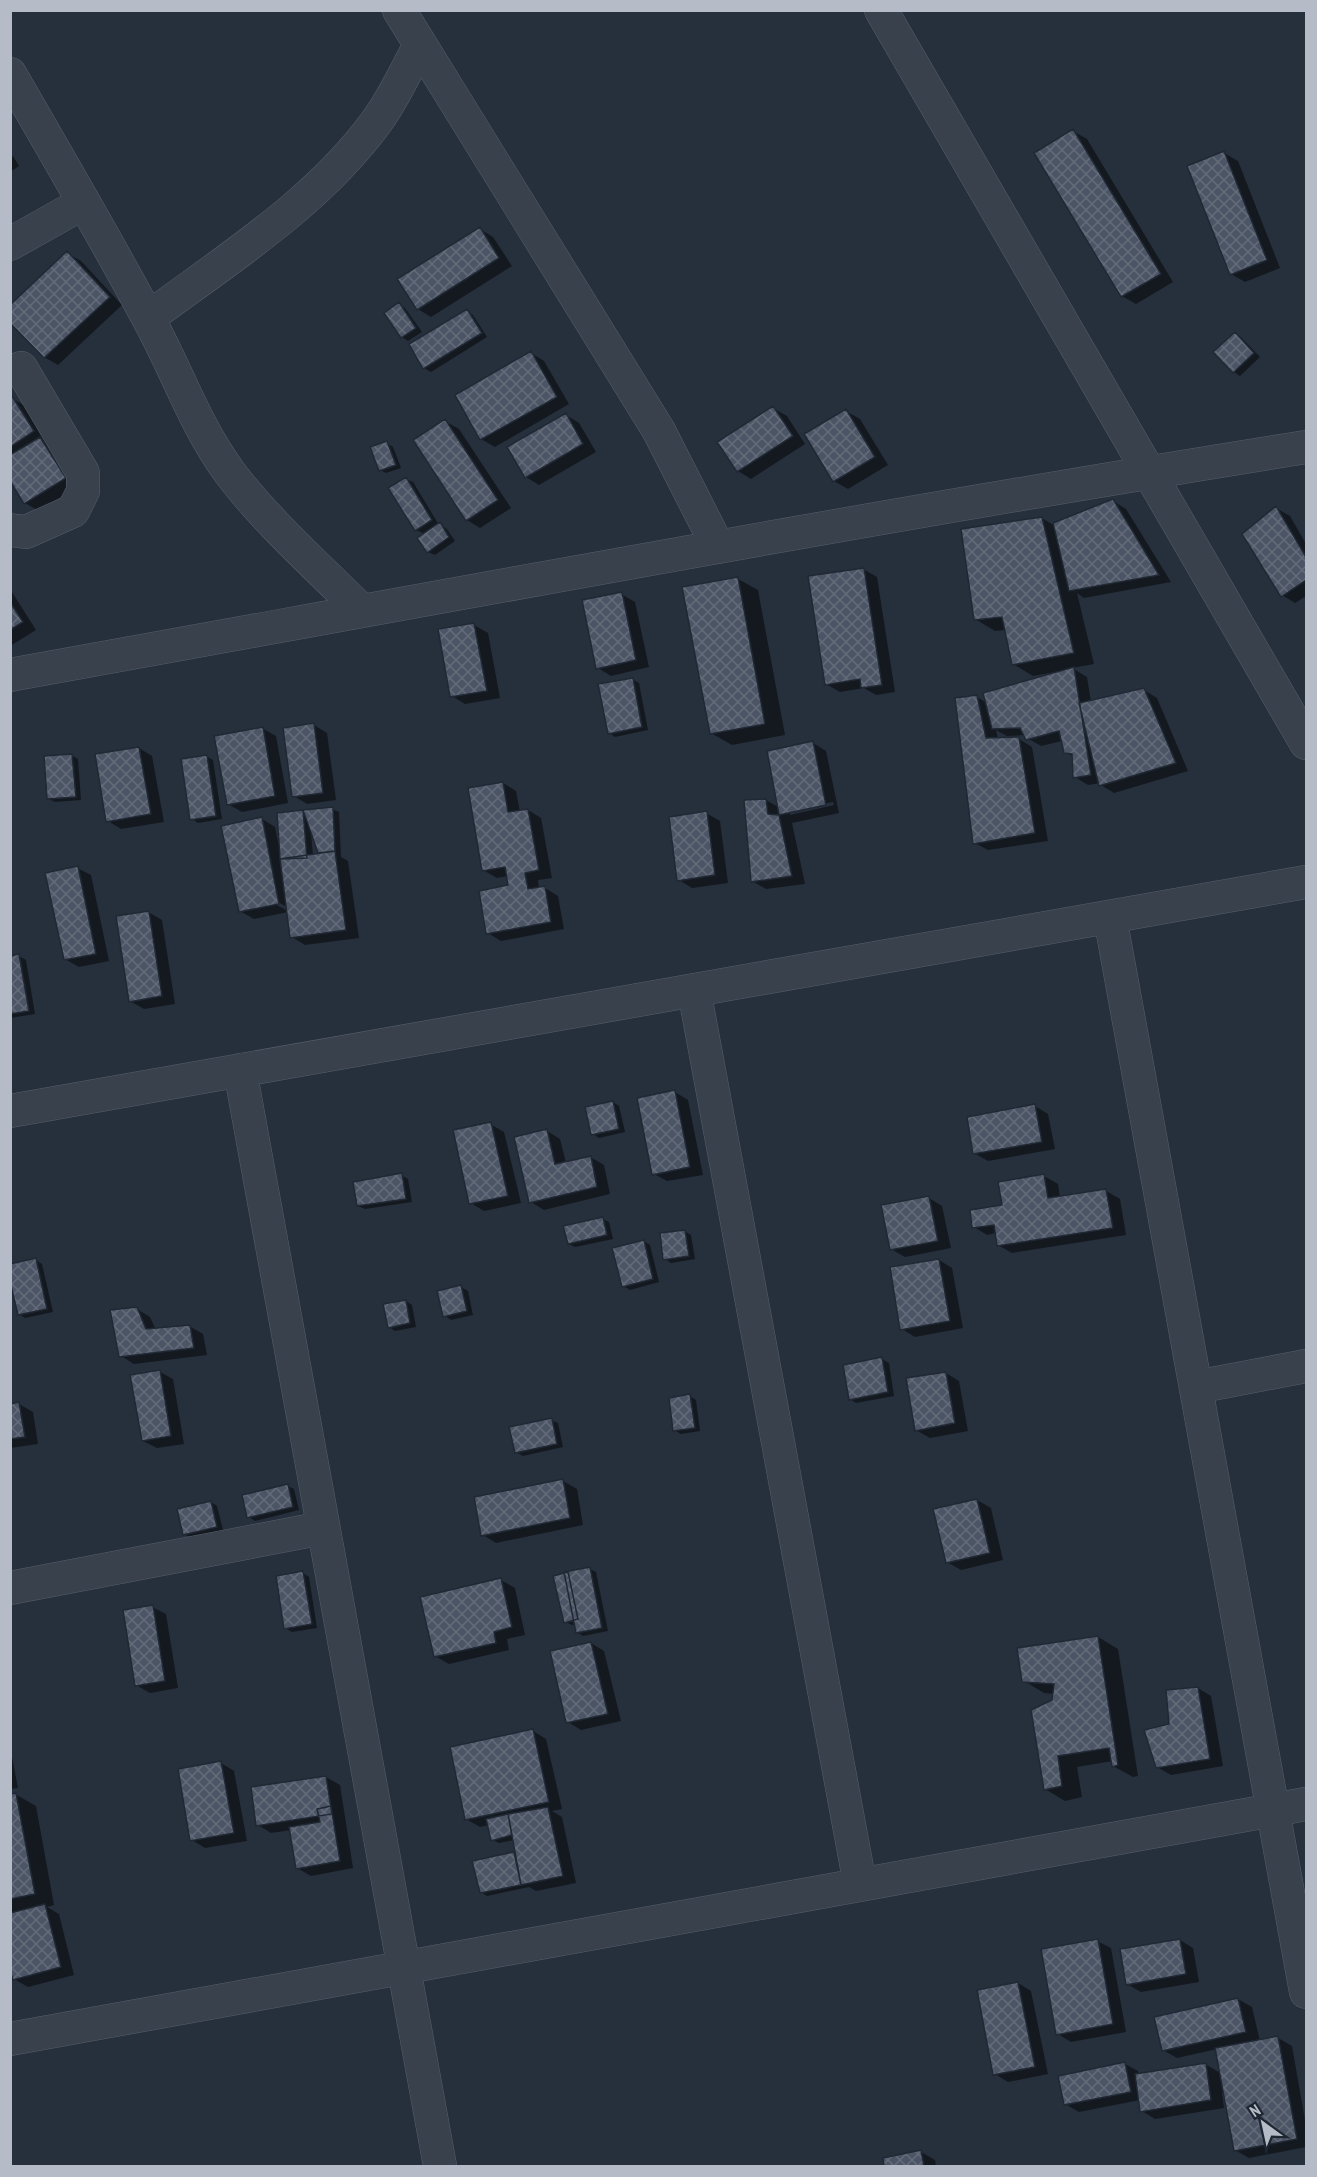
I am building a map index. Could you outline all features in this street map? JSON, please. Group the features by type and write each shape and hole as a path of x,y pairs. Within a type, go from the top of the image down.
{"street":[{"path":"399,10 659,431 718,547"},
{"path":"881,10 1306,742"},
{"path":"148,318 290,213 332,175 378,120 420,45"},
{"path":"10,74 148,318 210,443 259,507 363,611"},
{"path":"10,244 83,203"},
{"path":"10,530 26,532 73,511 83,491 83,473 21,368"},
{"path":"10,675 718,547 1306,447"},
{"path":"10,1111 1306,882"},
{"path":"1110,916 1306,1992"},
{"path":"694,990 860,1884"},
{"path":"240,1070 440,2166"},
{"path":"1196,1387 1306,1366"},
{"path":"10,1588 323,1528"},
{"path":"10,2038 1306,1804"}],"building":[{"path":"1073,129 1161,274 1121,297 1034,153"},
{"path":"1224,151 1267,260 1230,275 1187,166"},
{"path":"480,227 499,258 417,310 397,279"},
{"path":"67,251 110,297 44,358 10,323 10,305"},
{"path":"399,302 416,328 401,338 384,313"},
{"path":"467,309 482,333 423,369 409,344"},
{"path":"1235,332 1254,353 1233,373 1213,352"},
{"path":"531,351 557,397 480,440 455,395"},
{"path":"12,396 34,431 10,447 10,397"},
{"path":"773,406 793,436 737,472 717,442"},
{"path":"846,409 875,457 833,482 804,434"},
{"path":"566,413 583,444 525,478 507,447"},
{"path":"445,419 498,500 466,521 413,440"},
{"path":"40,437 66,478 24,504 10,481 10,455"},
{"path":"387,441 396,465 379,471 370,447"},
{"path":"406,477 432,520 415,531 388,488"},
{"path":"1113,499 1159,575 1069,591 1053,523"},
{"path":"1276,506 1306,557 1306,580 1281,597 1242,534"},
{"path":"1042,517 1074,653 1012,665 1002,617 974,620 961,529"},
{"path":"440,522 449,537 427,553 417,538"},
{"path":"864,568 882,685 861,688 860,679 825,685 808,576"},
{"path":"738,577 765,724 710,734 682,587"},
{"path":"622,592 636,660 596,669 582,600"},
{"path":"10,602 23,622 10,630"},
{"path":"474,623 487,691 450,697 438,629"},
{"path":"1074,667 1091,775 1073,778 1072,754 1064,753 1059,731 1026,740 1020,728 992,729 983,693"},
{"path":"633,678 642,727 608,734 598,684"},
{"path":"1144,688 1176,763 1099,786 1079,703"},
{"path":"977,695 986,738 1019,737 1035,833 973,844 955,698"},
{"path":"314,723 323,793 292,797 283,728"},
{"path":"263,727 275,796 227,805 214,736"},
{"path":"813,741 826,805 779,815 767,751"},
{"path":"139,747 151,814 106,822 95,754"},
{"path":"72,754 76,797 47,799 44,756"},
{"path":"207,755 216,816 190,820 181,759"},
{"path":"503,782 508,812 528,809 539,870 525,873 528,889 545,886 551,922 486,934 479,891 508,885 505,867 482,871 468,788"},
{"path":"766,799 768,814 779,815 792,876 751,882 744,800"},
{"path":"333,807 335,851 318,853 303,810"},
{"path":"303,810 307,858 280,859 277,813"},
{"path":"707,811 715,875 677,881 669,817"},
{"path":"262,817 279,904 239,912 221,826"},
{"path":"335,851 346,930 290,938 280,859"},
{"path":"78,866 96,954 64,960 45,873"},
{"path":"149,911 162,996 129,1002 116,916"},
{"path":"19,954 29,1011 10,1014 10,956"},
{"path":"675,1090 690,1167 652,1175 637,1098"},
{"path":"613,1101 619,1129 591,1135 585,1107"},
{"path":"1035,1104 1042,1142 973,1154 967,1117"},
{"path":"491,1122 508,1196 469,1204 453,1130"},
{"path":"547,1129 555,1164 591,1156 597,1187 529,1203 514,1137"},
{"path":"402,1173 406,1199 357,1206 353,1182"},
{"path":"1044,1174 1048,1198 1106,1189 1113,1228 997,1246 994,1225 972,1228 970,1210 1002,1205 998,1182"},
{"path":"929,1196 938,1241 890,1250 881,1205"},
{"path":"603,1217 607,1235 568,1244 563,1226"},
{"path":"685,1230 689,1256 663,1260 660,1233"},
{"path":"644,1240 653,1279 622,1287 612,1248"},
{"path":"36,1258 47,1309 18,1315 10,1282 10,1264"},
{"path":"939,1259 950,1321 900,1330 890,1267"},
{"path":"461,1285 467,1311 443,1317 437,1291"},
{"path":"406,1300 410,1323 388,1328 383,1304"},
{"path":"137,1307 146,1329 190,1325 194,1348 119,1357 110,1310"},
{"path":"882,1357 888,1392 849,1400 843,1365"},
{"path":"160,1370 171,1436 142,1441 130,1375"},
{"path":"946,1372 955,1423 915,1431 906,1378"},
{"path":"690,1394 695,1428 673,1431 669,1398"},
{"path":"19,1402 25,1437 10,1439 10,1404"},
{"path":"552,1418 557,1444 515,1453 509,1427"},
{"path":"563,1479 570,1518 481,1536 474,1497"},
{"path":"288,1484 293,1507 247,1518 242,1495"},
{"path":"977,1499 990,1553 946,1563 933,1509"},
{"path":"211,1501 217,1527 183,1535 177,1509"},
{"path":"590,1567 602,1628 576,1633 564,1572"},
{"path":"303,1571 312,1624 284,1629 276,1576"},
{"path":"568,1572 578,1619 564,1623 553,1576"},
{"path":"501,1578 512,1627 494,1632 496,1643 434,1657 420,1597"},
{"path":"153,1605 165,1681 135,1686 123,1610"},
{"path":"1098,1636 1118,1765 1112,1767 1109,1748 1058,1756 1062,1786 1044,1790 1031,1710 1052,1700 1054,1684 1022,1682 1017,1648"},
{"path":"591,1642 608,1714 566,1723 550,1651"},
{"path":"1198,1687 1210,1759 1156,1768 1144,1730 1169,1724 1166,1690"},
{"path":"533,1729 549,1802 465,1820 450,1747"},
{"path":"221,1761 234,1833 190,1841 178,1769"},
{"path":"326,1776 332,1814 256,1826 251,1787"},
{"path":"16,1793 35,1894 10,1899 10,1794"},
{"path":"331,1806 340,1861 296,1869 289,1827 320,1822 317,1809"},
{"path":"548,1807 563,1876 521,1885 508,1814"},
{"path":"508,1814 512,1835 491,1841 486,1819"},
{"path":"514,1852 521,1885 480,1893 472,1861"},
{"path":"45,1904 61,1967 13,1980 10,1971 10,1913"},
{"path":"1098,1939 1113,2024 1056,2035 1041,1949"},
{"path":"1180,1939 1186,1974 1126,1985 1120,1949"},
{"path":"1018,1982 1035,2067 993,2075 977,1990"},
{"path":"1238,1998 1246,2032 1162,2051 1154,2017"},
{"path":"1278,2036 1297,2139 1234,2151 1215,2048"},
{"path":"1125,2062 1131,2092 1064,2105 1058,2076"},
{"path":"1206,2063 1211,2100 1140,2112 1135,2074"},
{"path":"921,2150 924,2166 884,2166 883,2158"}]}
